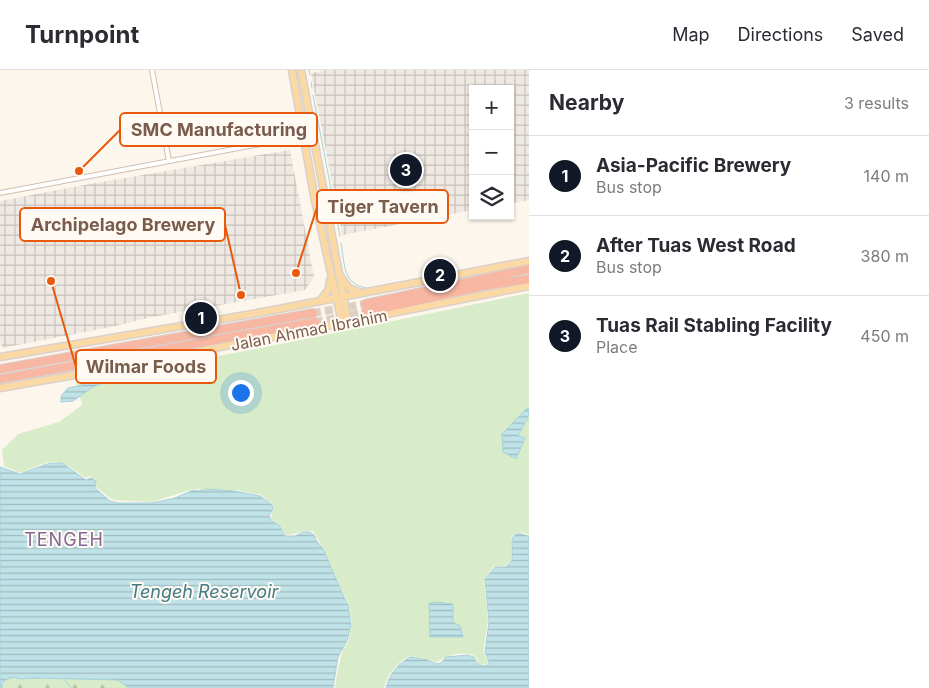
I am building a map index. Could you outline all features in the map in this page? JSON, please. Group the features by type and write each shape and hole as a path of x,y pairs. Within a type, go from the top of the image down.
{"highway":[{"path":"364,304 529,269"},
{"path":"366,312 483,286 529,279"},
{"path":"0,369 313,313"},
{"path":"0,379 315,322"}],"main road":[{"path":"292,70 314,196 330,271 340,297"},
{"path":"301,70 338,269 340,297 345,322"},
{"name":"Jalan Ahmad Ibrahim","path":"0,357 320,301 529,261"},
{"path":"338,269 347,286 356,292 366,292"},
{"path":"320,301 329,289 330,271"},
{"name":"Jalan Ahmad Ibrahim","path":"0,388 114,368 529,286"}],"street":[{"path":"152,70 169,161"},
{"path":"0,192 313,134"}],"shaded area":[{"path":"325,70 529,70 529,200 514,203 514,85 469,85 469,211 342,235 311,73"},
{"path":"290,150 314,277 305,290 152,317 2,348 0,339 0,201"}],"green space":[{"path":"529,293 529,534 517,532 511,537 511,560 505,566 494,566 484,580 488,621 483,651 488,662 486,665 479,664 475,656 465,654 450,656 436,663 432,660 409,656 393,669 384,688 335,688 338,668 343,650 348,643 352,621 347,601 313,531 286,535 281,526 271,519 274,506 261,495 237,490 193,489 152,502 113,500 96,487 96,480 90,476 86,478 61,463 49,462 21,473 4,466 2,450 18,434 59,422 82,405 76,381 256,349"},
{"path":"13,677 20,679 118,680 129,688 2,688 5,680"}],"water":[{"path":"115,375 115,378 93,387 73,401 61,402 61,396 68,388 82,385 82,381 91,380 93,384 108,380 107,377"},
{"path":"527,408 529,409 529,415 518,436 525,438 516,459 503,452 502,434"},
{"name":"Tengeh Reservoir","path":"50,463 62,463 86,480 91,478 96,481 95,488 110,501 118,503 152,503 175,498 193,490 207,489 235,491 260,496 272,505 273,509 269,516 271,520 280,526 285,536 295,536 303,532 310,532 315,536 323,549 348,606 351,624 347,641 338,657 333,688 129,688 118,680 20,679 13,677 5,680 2,688 0,688 0,467 20,474"},
{"path":"517,533 529,536 529,688 386,688 395,670 410,657 427,660 436,664 441,663 446,657 467,655 474,657 480,665 487,666 489,662 485,652 489,622 485,579 495,567 506,567 512,560 512,538"},
{"path":"429,603 453,604 453,622 460,626 463,637 430,637"}],"waterway":[{"path":"309,70 310,75"},
{"path":"311,82 312,88"},
{"path":"313,95 340,236"},
{"path":"341,243 344,265 349,278 359,286 367,288"},
{"path":"64,679 71,688"}],"tunnel":[{"path":"313,313 365,304"},
{"path":"315,322 366,312"}],"place":[{"name":"Tuas Rail Stabling Facility","path":"406,170"},
{"name":"SMC Manufacturing","path":"79,171"},
{"name":"Tiger Tavern","path":"296,273"},
{"name":"After Tuas West Road","path":"440,275"},
{"name":"Wilmar Foods","path":"51,281"},
{"name":"Archipelago Brewery","path":"241,295"},
{"name":"Asia-Pacific Brewery","path":"201,318"}],"district":[{"name":"TENGEH","path":"64,539"}]}
